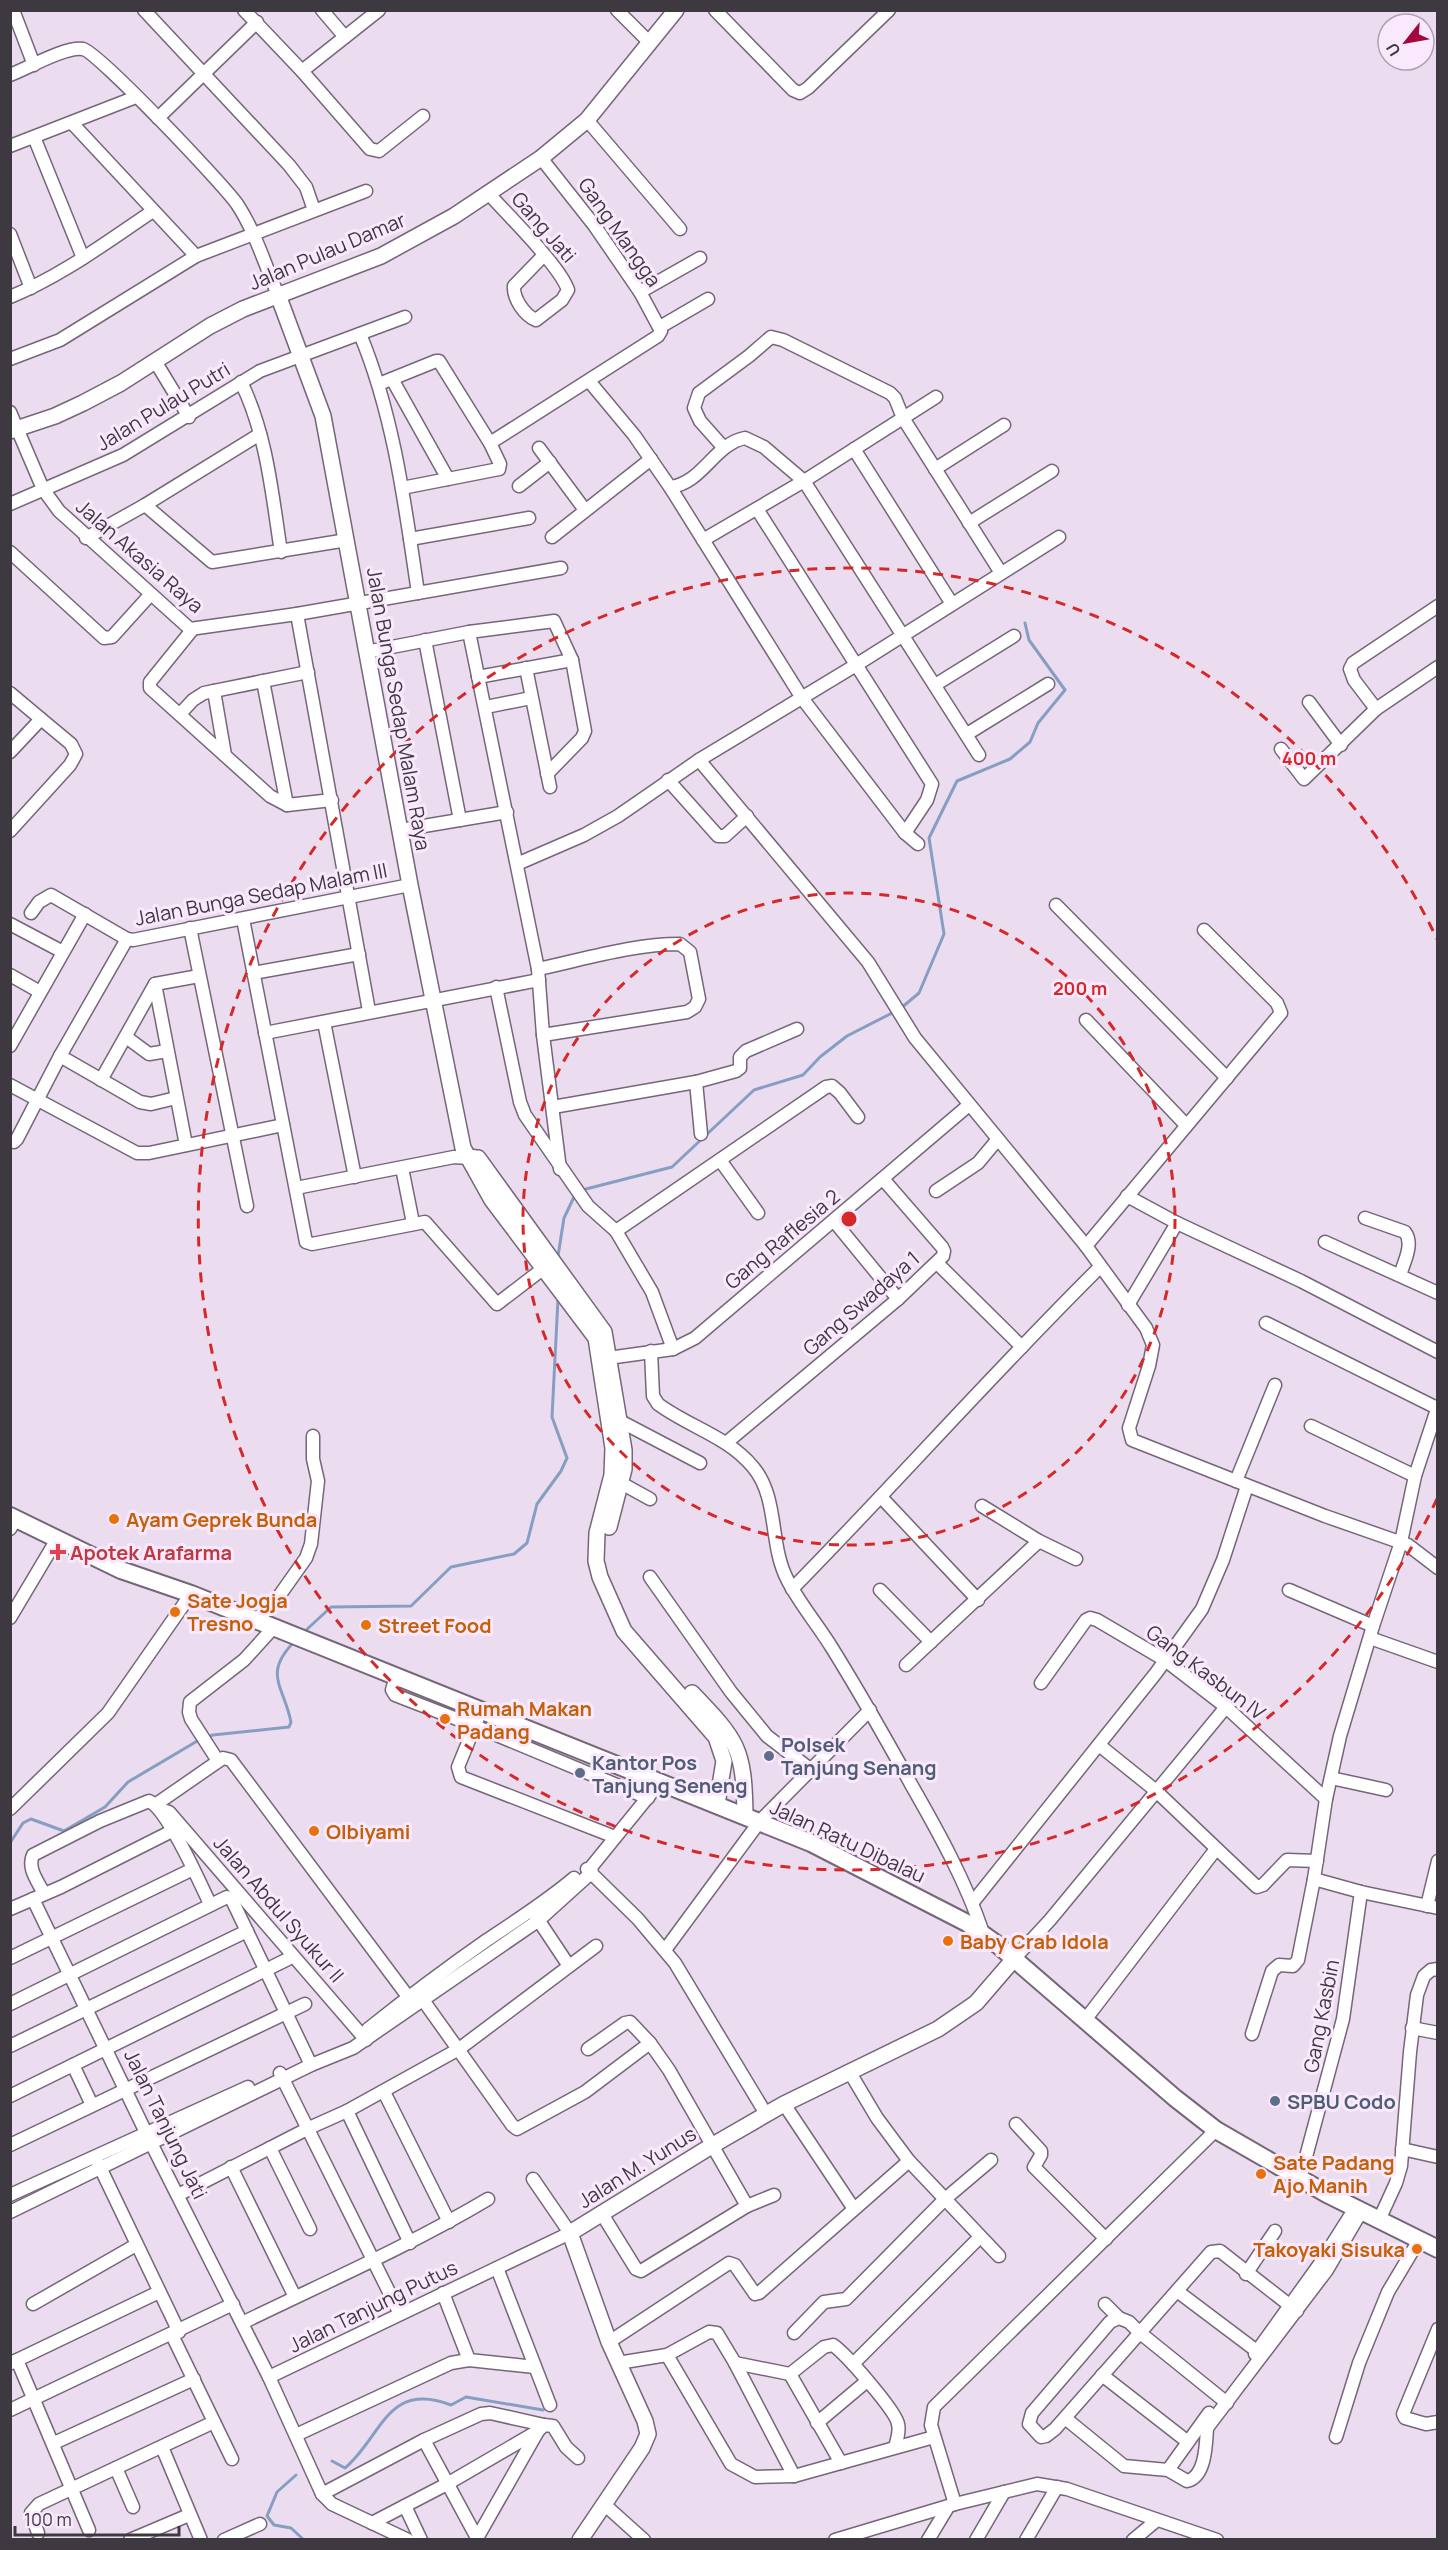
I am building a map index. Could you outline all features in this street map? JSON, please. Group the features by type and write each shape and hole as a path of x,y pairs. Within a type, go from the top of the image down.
{"main road":[{"name":"Jalan Ratu Dibalau","path":"12,1521 57,1539 121,1570 191,1594 396,1676 478,1718 661,1781 846,1859 983,1934 1175,2098 1216,2130 1358,2211 1437,2249"}],"street":[{"path":"13,10 34,65"},
{"path":"144,10 294,171 306,188 314,210"},
{"path":"244,10 302,71 370,150 379,151 423,116"},
{"path":"322,10 345,37"},
{"path":"302,71 379,10"},
{"path":"617,10 649,42"},
{"name":"Jalan Pulau Damar","path":"14,430 55,416 121,383 210,326 278,295 361,264 398,247 454,216 541,158 587,120 675,10"},
{"path":"715,10 793,90 800,93 889,10"},
{"path":"158,118 257,22"},
{"path":"10,75 67,52 86,50 105,64 237,203 278,295"},
{"path":"10,146 136,97"},
{"path":"587,120 680,229"},
{"path":"72,123 196,256"},
{"path":"34,137 83,258"},
{"name":"Gang Mangga","path":"541,158 594,225 640,292 660,330"},
{"path":"10,358 60,340 196,256 366,191"},
{"name":"Gang Jati","path":"488,193 544,255 567,287 566,295 562,300 536,320 531,319 518,301 514,294 514,286 544,255"},
{"path":"10,297 32,288 83,258 153,211"},
{"path":"10,234 32,288"},
{"path":"640,292 700,258"},
{"name":"Jalan Bunga Sedap Malam Raya","path":"278,295 303,357 323,416 410,885 466,1150 492,1200 600,1325 613,1456 612,1475 597,1533 596,1561 600,1577 624,1631 716,1737 724,1761 717,1804"},
{"path":"490,443 589,381 708,299"},
{"name":"Jalan Pulau Putri","path":"10,504 115,460 189,417 260,371 303,357 405,317"},
{"path":"360,334 379,384 402,488 418,593"},
{"path":"724,448 699,421 694,408 699,393 771,337 783,340 890,393 895,398 903,418 1001,573"},
{"path":"155,361 189,417"},
{"path":"379,384 439,361 490,443 500,464 498,469 402,488"},
{"path":"392,379 448,479"},
{"path":"589,381 651,459 670,487 802,698 905,833 918,844"},
{"path":"241,382 267,459 281,552"},
{"path":"703,540 804,481 936,397"},
{"name":"Jalan Akasia Raya","path":"10,412 14,430 43,489 59,511 150,595 192,630 561,568"},
{"path":"935,469 1004,425"},
{"path":"87,538 146,505 260,434"},
{"path":"670,487 693,478 724,448 738,440 753,441 804,481 979,755"},
{"path":"539,448 585,510"},
{"path":"854,449 952,604"},
{"path":"552,537 651,459"},
{"path":"519,486 550,462"},
{"path":"969,523 1052,471"},
{"path":"146,505 212,562 346,540"},
{"path":"757,508 932,784 927,800 905,833"},
{"path":"410,539 529,518"},
{"path":"517,864 584,835 618,816 699,760 856,665 1059,537"},
{"path":"10,552 104,638 112,637 150,595"},
{"path":"1376,709 1354,680 1350,669 1353,663 1437,606"},
{"path":"297,614 369,1011"},
{"path":"366,652 469,632 554,621 572,660 585,731 582,738 547,774"},
{"path":"192,630 149,685 270,796 287,805 332,800"},
{"path":"469,632 539,974 543,1035 560,1169"},
{"path":"935,685 1014,636"},
{"path":"425,640 460,820"},
{"path":"478,677 572,660"},
{"path":"1281,749 1304,779 1376,709 1437,667"},
{"path":"526,668 550,787"},
{"path":"180,714 197,697 214,691 308,672"},
{"path":"263,681 287,805"},
{"path":"967,734 1048,684"},
{"path":"214,691 225,755"},
{"path":"10,693 71,744 76,754 70,765 10,831"},
{"path":"486,707 531,698"},
{"path":"1309,702 1341,745"},
{"path":"10,752 41,719"},
{"path":"699,760 868,962 906,1024 969,1105 1086,1246 1146,1328 1153,1345 1149,1366 1129,1428 1132,1440 1401,1542 1416,1549 1437,1568"},
{"path":"668,780 718,836 725,836 747,816"},
{"path":"400,830 507,812"},
{"name":"Jalan Bunga Sedap Malam III","path":"31,913 39,902 51,895 127,939 243,919 410,885"},
{"path":"1056,905 1227,1078"},
{"path":"10,1046 14,1030 40,992 85,915"},
{"path":"243,919 304,1239 309,1244 412,1223 428,1224 495,1303 553,1270"},
{"path":"10,924 63,952"},
{"path":"190,928 247,1206"},
{"path":"1086,1246 1281,1011 1277,1003 1204,930"},
{"path":"10,1141 14,1142 17,1139 60,1056 127,939"},
{"path":"265,1033 496,987 621,951 664,944 680,944 690,952 699,999 695,1007 687,1012 543,1035"},
{"path":"253,973 359,954"},
{"path":"10,975 40,992"},
{"path":"155,984 200,976"},
{"path":"101,1080 155,984"},
{"path":"155,984 186,1145"},
{"path":"496,987 523,1109 560,1169 588,1206 616,1231 652,1292 674,1348"},
{"path":"1086,1020 1186,1125"},
{"path":"324,1022 355,1177"},
{"path":"553,1107 696,1082 736,1071 740,1068 740,1057 746,1051 797,1029"},
{"path":"126,1037 150,1054 167,1051"},
{"path":"60,1056 147,1104 176,1098"},
{"path":"696,1082 701,1134"},
{"path":"10,1085 137,1153 283,1125"},
{"path":"616,1231 826,1087 832,1086 840,1093 858,1117"},
{"name":"Gang Raflesia 2","path":"605,1359 674,1348 695,1338 969,1105"},
{"path":"936,1191 978,1163 998,1139"},
{"path":"296,1188 402,1168 466,1150"},
{"path":"720,1160 758,1213"},
{"path":"402,1168 412,1223"},
{"name":"Gang Swadaya 1","path":"726,1443 898,1299 943,1257 944,1251 883,1179"},
{"path":"1127,1196 1177,1224 1285,1273 1437,1352"},
{"path":"1365,1218 1401,1230 1408,1236 1408,1247 1400,1275"},
{"path":"834,1221 898,1299"},
{"path":"1128,1305 1177,1224"},
{"path":"1324,1242 1437,1293"},
{"path":"937,1263 1022,1347"},
{"path":"792,1589 882,1498 1022,1347 1100,1267"},
{"name":"Jalan Bunga Sedap Malam Raya","path":"553,1270 565,1295 596,1338 605,1359 620,1421 624,1450 621,1483 605,1548 609,1577 621,1606 644,1642 717,1719 735,1743 752,1818"},
{"path":"1252,2034 1272,1971 1281,1965 1293,1966 1298,1960 1314,1879 1326,1799 1340,1736 1401,1542 1415,1476 1437,1407 1266,1323"},
{"path":"651,1351 655,1400 662,1407 726,1443 754,1469 766,1490 782,1566 792,1589 870,1710 928,1814 973,1902 983,1934"},
{"path":"973,1902 1099,1745 1202,1609 1211,1591 1242,1483 1275,1386"},
{"path":"620,1421 700,1462"},
{"path":"1311,1426 1415,1476"},
{"path":"255,1620 272,1606 306,1558 311,1544 318,1481 313,1459 314,1436"},
{"path":"621,1483 650,1499"},
{"path":"882,1498 978,1600"},
{"path":"982,1506 1039,1541 1076,1559"},
{"path":"10,1618 57,1539"},
{"path":"906,1665 1039,1541"},
{"path":"650,1577 731,1692 760,1727 788,1754 810,1769"},
{"path":"880,1590 931,1642"},
{"path":"1289,1590 1371,1632 1437,1662"},
{"path":"10,1809 108,1713 191,1594"},
{"name":"Gang Kasbun IV","path":"1041,1683 1080,1627 1090,1618 1097,1620 1165,1660 1226,1707 1326,1799"},
{"path":"218,1761 198,1732 189,1712 190,1702 244,1660 274,1627"},
{"path":"1014,1959 1050,1920 1155,1790 1226,1707"},
{"path":"665,1950 752,1818 810,1769 870,1710"},
{"path":"615,1837 461,1777 458,1767 478,1718 648,1798"},
{"path":"1099,1745 1155,1790 1259,1887 1287,1860 1317,1861"},
{"path":"210,1904 194,1869 157,1807 223,1758 231,1760 415,1998 459,2049 517,2129 585,2092 650,2043"},
{"path":"1331,1778 1386,1790"},
{"path":"10,2212 98,2163 363,2037 415,1998 536,1916 590,1869 661,1781"},
{"name":"Jalan Tanjung Jati","path":"157,1807 149,1801 100,1821 33,1855 30,1863 52,1938 269,2378"},
{"name":"Jalan Abdul Syukur II","path":"157,1807 169,1812 363,2037"},
{"path":"10,1909 172,1831"},
{"path":"1085,2020 1216,1849"},
{"path":"1314,1879 1361,1893 1432,1907 1437,1861"},
{"path":"10,1958 194,1869"},
{"path":"590,1869 665,1950 690,1986 766,2114"},
{"name":"Gang Kasbin","path":"1300,2179 1343,2019 1361,1893"},
{"path":"10,2004 71,1976 227,1897 232,1900 310,2062"},
{"path":"236,1909 253,1907"},
{"path":"536,1916 569,1966"},
{"path":"10,2046 247,1931"},
{"path":"178,2195 384,2092 459,2049 596,1946"},
{"path":"10,2096 288,1959"},
{"name":"Jalan M. Yunus","path":"580,2540 642,2448 648,2434 645,2421 609,2342 570,2233 766,2114 948,2022 976,2003 1014,1959"},
{"path":"1379,2220 1396,2183 1402,2149 1412,2028 1421,1982 1427,1972 1437,1969"},
{"path":"10,2145 305,2004"},
{"path":"588,2049 625,2023 630,2022 650,2043 669,2070 747,2206"},
{"path":"1412,2028 1437,2032"},
{"path":"73,2065 92,2105"},
{"path":"849,2071 877,2118 909,2161 999,2256"},
{"path":"281,2076 400,2314"},
{"path":"384,2092 449,2222"},
{"path":"784,2104 854,2209"},
{"path":"347,2111 410,2243"},
{"path":"1016,2124 1041,2151 1034,2167 1106,2239"},
{"path":"928,2540 951,2506 931,2418 938,2402 1216,2130"},
{"path":"270,2148 310,2229"},
{"path":"1402,2149 1437,2157"},
{"path":"794,2333 824,2302 846,2299 945,2199 991,2160"},
{"path":"609,2342 729,2263 735,2265 755,2294 759,2293 909,2161"},
{"path":"10,2195 98,2163"},
{"path":"98,2163 159,2292 194,2379 232,2459"},
{"path":"231,2167 295,2297"},
{"path":"533,2179 570,2233"},
{"path":"602,2214 636,2269 641,2271 747,2206 774,2195"},
{"path":"242,2323 372,2259 410,2243 488,2199"},
{"path":"1168,2470 1293,2309 1327,2270 1358,2211"},
{"path":"1246,2274 1275,2231"},
{"name":"Jalan Tanjung Putus","path":"269,2378 570,2233"},
{"path":"853,2364 981,2237"},
{"path":"1336,2437 1359,2363 1388,2292 1419,2240"},
{"path":"33,2304 136,2245"},
{"path":"1119,2318 1110,2322 1028,2419 1029,2424 1041,2437 1046,2436 1065,2418 1211,2252 1220,2251 1246,2274 1293,2309"},
{"path":"497,2268 550,2406"},
{"path":"1177,2291 1260,2353"},
{"path":"89,2530 35,2399 14,2362 159,2292"},
{"path":"443,2294 469,2360"},
{"path":"10,2410 176,2334 233,2304"},
{"path":"1105,2304 1119,2318 1130,2322 1139,2332 1224,2400"},
{"path":"1437,2329 1403,2414 1405,2418 1423,2424 1437,2422"},
{"path":"618,2362 667,2355 709,2332 721,2337 794,2476"},
{"path":"735,2363 790,2374 828,2345 836,2346 897,2420 899,2428 895,2447"},
{"path":"667,2355 731,2464 755,2477 794,2476 934,2437"},
{"path":"296,2435 442,2366 469,2360 535,2367"},
{"path":"790,2374 841,2463"},
{"path":"1102,2375 1188,2442"},
{"path":"269,2378 322,2494 332,2504 408,2540"},
{"path":"54,2444 194,2379"},
{"path":"817,2423 867,2381"},
{"path":"322,2494 424,2440 485,2414 541,2428"},
{"path":"1065,2418 1124,2466 1168,2470 1187,2481 1195,2477 1204,2454 1204,2425"},
{"path":"38,2533 31,2513 39,2504 214,2422"},
{"path":"372,2523 447,2484 541,2428 553,2426 566,2447 578,2458"},
{"path":"477,2539 541,2428"},
{"path":"424,2440 477,2539"},
{"path":"162,2447 201,2540"},
{"path":"116,2468 133,2507"},
{"path":"835,2540 884,2524 1038,2484 1057,2487 1217,2540"},
{"path":"1026,2540 1057,2487"},
{"path":"976,2540 1004,2492"},
{"path":"605,2505 644,2540"},
{"path":"405,2506 421,2540"},
{"path":"1130,2510 1145,2530"},
{"path":"130,2540 189,2515"},
{"path":"1133,2540 1158,2520"},
{"path":"224,2540 261,2524"},
{"path":"875,2540 884,2524"}],"waterway":[{"path":"900,1009 919,993 944,934 929,838 957,781 1010,759 1030,742 1038,723 1065,690 1029,640 1025,623"},
{"path":"582,1190 672,1167 754,1090 803,1075 820,1057 847,1036 894,1012"},
{"path":"558,1256 564,1218 575,1195"},
{"path":"304,1632 331,1607 411,1606 451,1567 514,1554 527,1543 537,1504 561,1471 567,1458 552,1417 558,1299"},
{"path":"205,1738 213,1735 289,1727 291,1722 277,1672 285,1652 295,1641"},
{"path":"10,1843 23,1823 31,1819 64,1831 105,1807 128,1782 199,1740"},
{"path":"10,1846 10,1859"},
{"path":"332,2461 345,2468 388,2416 399,2406 413,2400 430,2399 451,2405 466,2397 543,2410"},
{"path":"10,2454 10,2485"},
{"path":"296,2475 277,2492 267,2516 274,2525 291,2528 304,2540"}],"place":[{"name":"Ayam Geprek Bunda","path":"114,1519"},
{"name":"Apotek Arafarma","path":"58,1552"},
{"name":"Sate Jogja Tresno","path":"175,1612"},
{"name":"Street Food","path":"366,1625"},
{"name":"Rumah Makan Padang","path":"445,1719"},
{"name":"Polsek Tanjung Senang","path":"769,1756"},
{"name":"Kantor Pos Tanjung Seneng","path":"580,1773"},
{"name":"Olbiyami","path":"314,1831"},
{"name":"Baby Crab Idola","path":"948,1941"},
{"name":"SPBU Codo","path":"1275,2101"},
{"name":"Sate Padang Ajo Manih","path":"1261,2174"},
{"name":"Takoyaki Sisuka","path":"1417,2249"}]}
